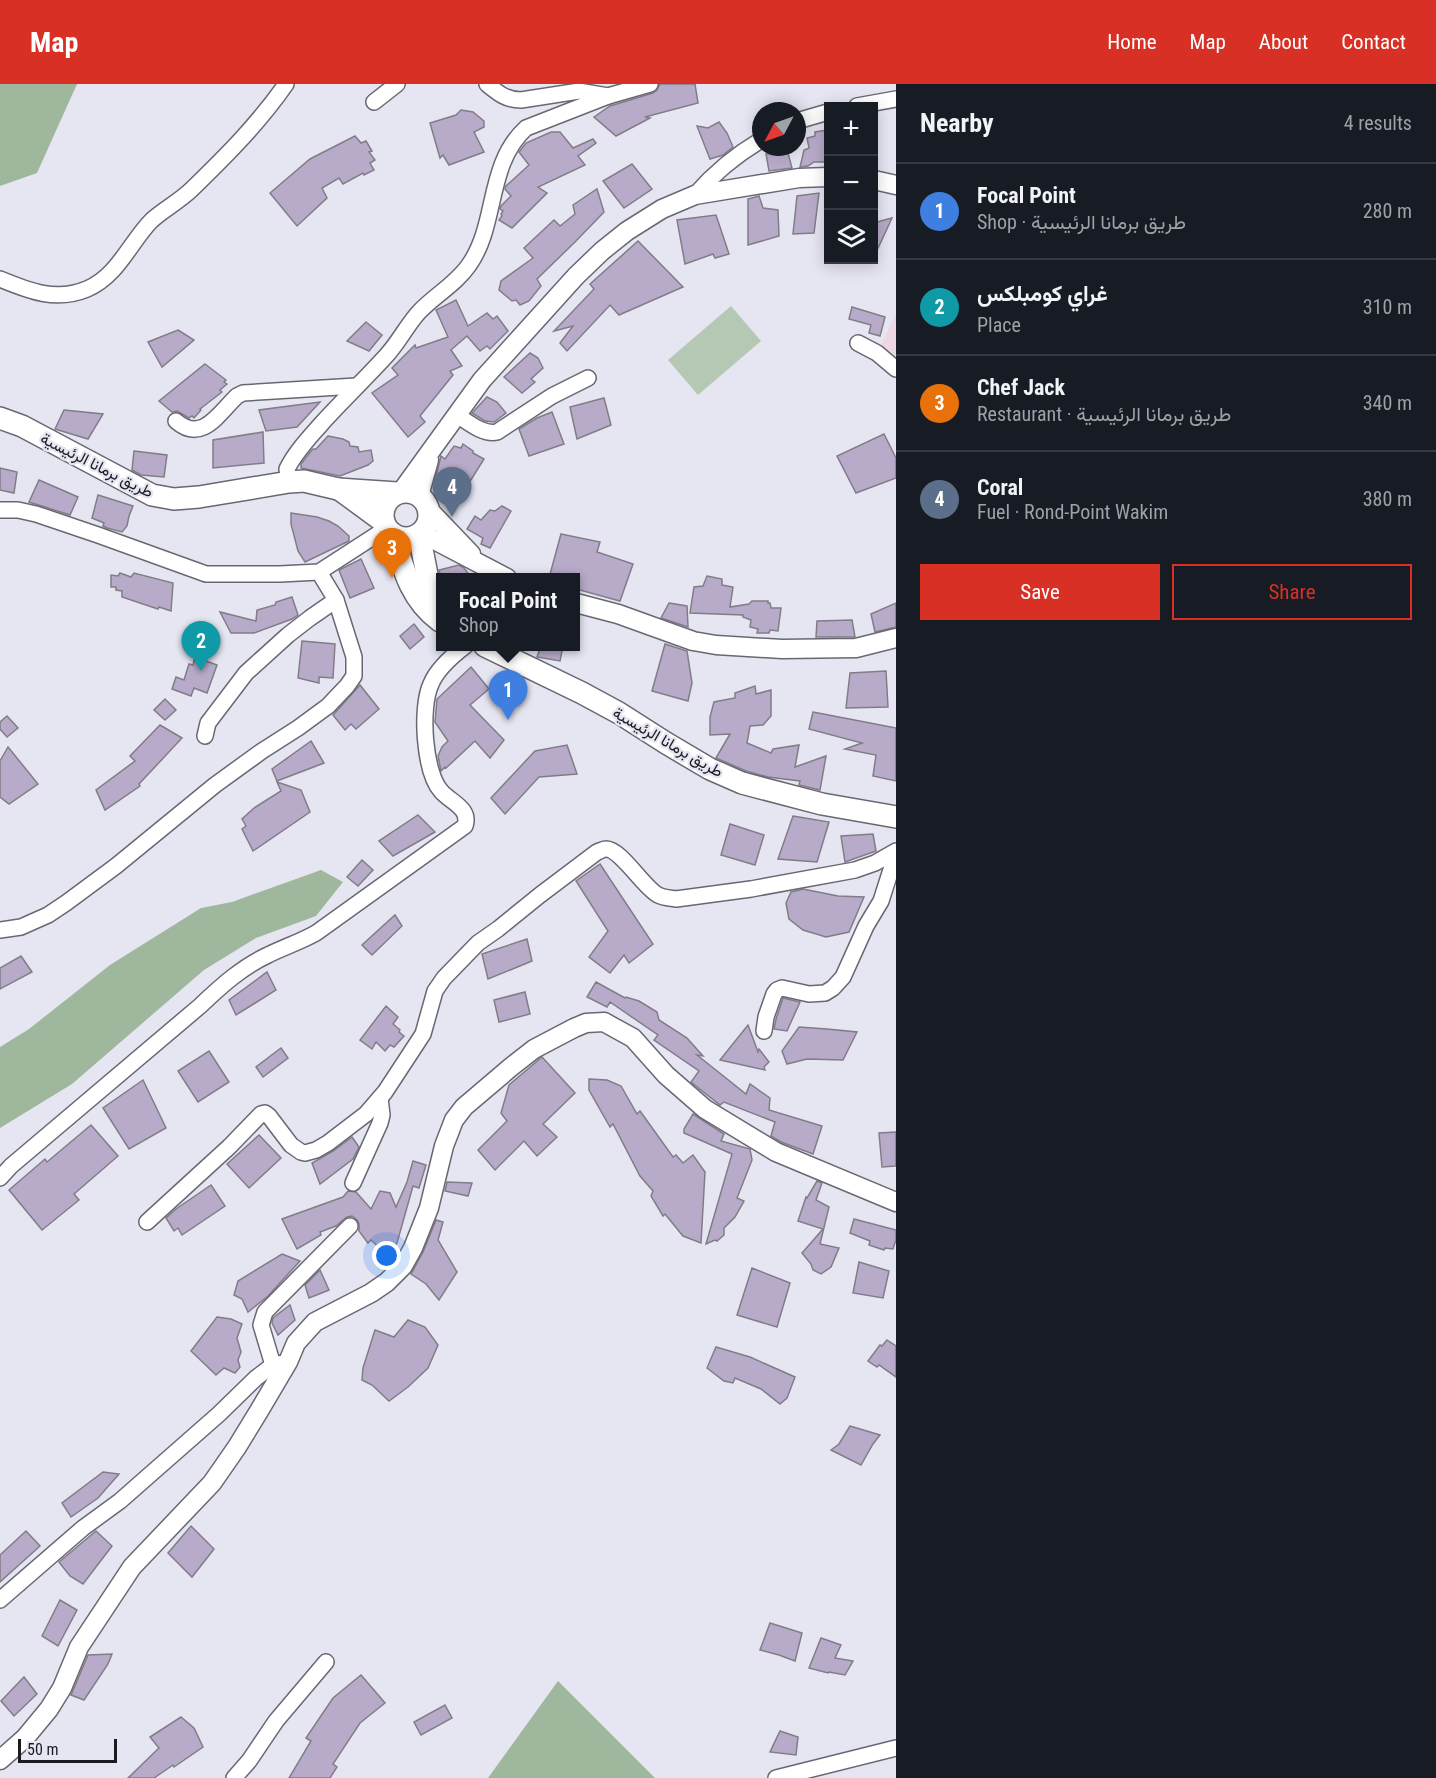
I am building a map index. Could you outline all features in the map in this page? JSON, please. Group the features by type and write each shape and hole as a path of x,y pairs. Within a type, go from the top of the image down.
{"main road":[{"name":"طريق برمانا الرئيسية","path":"0,418 22,426 152,495 174,499 199,497 304,481 339,489 412,498"},
{"name":"طريق برمانا الرئيسية","path":"339,489 388,528"},
{"path":"388,528 406,538 420,533 428,522 412,498 388,500 384,510 388,528 411,589 425,607 436,616"},
{"path":"420,533 430,590 436,606"},
{"name":"طريق برمانا الرئيسية","path":"495,651 582,693 710,769 742,783 822,804 896,817"}],"street":[{"path":"0,279 26,290 49,296 69,295 89,289 110,275 154,219 190,191 230,153 267,111 286,84"},
{"path":"374,102 397,84"},
{"path":"487,84 502,97 511,100 579,91 608,96"},
{"path":"289,482 287,469 304,442 387,354 432,299 459,278 470,265 485,231 494,189 506,154 515,138 526,128 608,96 650,84"},
{"path":"878,102 896,99"},
{"path":"806,118 824,113"},
{"path":"695,195 732,160 752,146"},
{"path":"480,564 412,498 430,452 482,380 602,250 645,219 695,195 799,178 824,177"},
{"path":"878,181 896,184"},
{"path":"858,343 877,353 896,369"},
{"path":"457,415 484,431 497,432 552,396 588,378"},
{"path":"176,421 184,428 194,431 204,428 243,393 356,386"},
{"path":"0,510 18,510 36,514 206,574 319,572 388,528"},
{"path":"420,533 497,573"},
{"path":"0,930 21,927 48,915 66,903 116,866 215,785 320,711 348,686 354,676 354,657 336,600 319,572"},
{"path":"205,736 208,723 246,673 288,635 336,600"},
{"path":"580,604 618,614 693,641 717,645 782,649 856,648 896,638"},
{"path":"0,1178 11,1166 200,1006 228,979 267,955 297,944 316,933 465,826 467,820 460,806 440,791 431,771 425,745 425,716 430,685 436,675 460,651"},
{"path":"147,1222 229,1147 261,1114 265,1113 269,1116 291,1145 305,1153 328,1143 366,1114 381,1098 423,1034 435,991 444,978 478,943 597,852 606,849 613,851 653,892 664,898 676,899 751,889 855,870 896,853"},
{"path":"764,1031 766,1017 777,990 783,988 809,994 825,993 834,988 843,977 866,926 881,901 896,853"},
{"path":"0,1761 25,1738 49,1709 62,1688 79,1647 132,1567 212,1483 237,1448 280,1364 296,1343 315,1322 371,1293 387,1282 403,1266 417,1241 429,1208 444,1146 454,1120 464,1107 534,1049 586,1023 603,1022 633,1038 666,1075 705,1109 770,1149 896,1202"},
{"path":"353,1183 380,1123 381,1098"},
{"path":"280,1364 261,1325 265,1312 351,1226"},
{"path":"0,1600 219,1414 255,1378 280,1364"},
{"path":"234,1778 249,1761 276,1721 326,1662"},
{"path":"776,1778 896,1748"}],"shaded area":[{"path":"896,314 896,366 879,349"}],"green space":[{"path":"0,84 77,84 37,173 0,186"},
{"path":"731,306 761,341 698,395 668,360"},
{"path":"321,870 343,882 316,916 256,938 204,970 72,1084 0,1128 0,1047 29,1029 110,965 201,908 232,902"},
{"path":"558,1681 655,1778 488,1778"}],"building":[{"path":"660,84 695,84 698,103 645,117 650,118 616,136 594,117 610,106 653,93"},
{"path":"461,110 473,112 484,121 484,127 474,132 484,152 449,165 443,155 440,158 430,123 456,115"},
{"path":"719,122 733,147 723,155 710,159 697,126 708,128"},
{"path":"824,130 824,162 814,162 800,167 803,156 806,156 806,149 809,148 807,138 815,136 815,132"},
{"path":"551,132 560,132 573,148 593,139 596,143 578,156 585,165 538,187 547,193 512,228 499,220 503,211 500,209 511,196 505,189 506,186 529,165 519,152 526,143"},
{"path":"355,136 361,143 366,141 372,151 369,152 375,160 370,163 374,170 343,184 339,178 322,188 327,198 297,226 270,193 310,159"},
{"path":"766,156 789,156 792,168 769,171"},
{"path":"632,164 652,189 624,208 603,181"},
{"path":"597,189 604,212 537,279 541,286 529,301 520,305 499,290 501,281 533,258 524,248 554,220 560,226 575,214 573,205"},
{"path":"819,193 814,233 793,234 797,196"},
{"path":"759,196 763,208 778,210 779,236 748,245 748,199"},
{"path":"716,215 729,254 715,258 713,254 685,264 677,220"},
{"path":"892,218 878,248 878,222"},
{"path":"638,241 683,287 619,315 610,305 567,351 560,343 573,326 554,331 594,289 590,284"},
{"path":"456,300 468,326 487,313 493,319 497,316 508,331 490,349 487,346 480,351 467,336 451,350 462,366 450,371 453,375 420,416 425,422 408,437 372,393 398,375 392,368 415,345 416,348 448,337 436,310"},
{"path":"852,307 885,317 880,336 869,333 871,325 849,319"},
{"path":"366,322 382,335 369,351 347,341"},
{"path":"178,330 194,340 162,367 148,342"},
{"path":"530,353 538,358 543,368 531,379 535,382 522,393 504,377"},
{"path":"205,364 226,380 224,382 227,384 220,390 222,392 200,409 194,418 192,416 189,418 177,411 172,412 159,401"},
{"path":"487,397 497,402 506,413 494,422 485,421 472,413"},
{"path":"604,398 611,425 577,439 570,407"},
{"path":"320,402 297,427 266,431 259,410"},
{"path":"64,410 103,414 88,439 55,429"},
{"path":"552,412 564,444 529,456 519,429"},
{"path":"263,432 264,463 213,468 213,440"},
{"path":"884,434 896,458 896,478 856,493 837,456"},
{"path":"328,436 349,442 350,446 358,447 359,452 371,450 373,461 340,476 301,468 301,464 311,451 316,449"},
{"path":"463,444 484,459 469,483 462,480 456,489 436,476 441,456 445,459 454,446 461,448"},
{"path":"134,451 167,455 164,477 141,475 132,470"},
{"path":"0,468 17,472 14,493 0,490"},
{"path":"39,480 78,497 70,515 29,502"},
{"path":"98,495 133,506 127,526 122,532 107,528 103,526 104,523 92,518"},
{"path":"502,506 511,511 490,548 481,544 483,538 467,529 475,516 481,520 490,510 495,511"},
{"path":"291,513 329,521 349,536 349,541 305,562 298,551 291,524"},
{"path":"561,534 600,542 597,552 633,564 620,601 580,590 580,573 550,573"},
{"path":"361,559 374,588 350,598 339,570"},
{"path":"459,565 468,573 440,573 439,570"},
{"path":"120,573 131,577 134,573 173,583 171,611 122,597 122,591 111,587 111,575 118,576"},
{"path":"707,576 722,579 722,585 733,587 730,607 749,604 752,601 768,601 771,608 781,608 778,631 757,633 758,629 750,627 751,620 743,615 690,613 694,587 703,586"},
{"path":"292,597 298,615 254,633 231,633 220,612 256,621 257,610"},
{"path":"669,603 687,606 688,627 661,618"},
{"path":"896,603 896,627 875,632 871,614"},
{"path":"852,620 855,637 816,637 817,621"},
{"path":"414,624 424,637 410,649 400,636"},
{"path":"302,641 335,644 333,678 319,677 319,683 298,678"},
{"path":"665,644 687,651 692,683 688,701 652,691"},
{"path":"539,651 562,651 560,661 537,657"},
{"path":"195,657 217,665 207,693 194,688 191,696 172,689 176,677 184,680 189,664 193,665"},
{"path":"471,667 489,689 470,705 504,740 490,758 475,741 441,771 438,756 448,741 435,722 437,699"},
{"path":"886,671 888,707 846,708 850,673"},
{"path":"360,685 379,709 356,729 351,724 345,730 333,715"},
{"path":"755,686 756,694 771,690 771,716 763,725 750,726 747,743 771,753 773,749 799,745 795,767 826,756 820,790 799,785 800,781 768,777 746,771 716,758 730,734 710,735 710,717 714,702 735,698 735,693"},
{"path":"165,699 176,710 165,720 154,710"},
{"path":"813,712 896,728 896,781 873,776 876,755 845,749 862,743 809,729"},
{"path":"7,716 18,728 7,737 0,729 0,722"},
{"path":"160,725 182,738 139,784 140,786 105,810 96,790 135,761 130,756"},
{"path":"311,741 324,763 277,781 272,769"},
{"path":"567,745 577,774 539,777 505,814 491,798 535,751"},
{"path":"8,747 38,784 9,804 0,797 0,761"},
{"path":"277,782 301,790 310,812 253,851 242,829 246,826 242,819 254,808 281,791"},
{"path":"418,815 435,832 393,856 379,841"},
{"path":"793,816 829,822 817,862 778,859"},
{"path":"730,824 764,835 755,865 721,855"},
{"path":"873,834 876,851 845,862 841,836"},
{"path":"362,860 373,870 358,886 347,877"},
{"path":"600,864 653,944 629,963 624,955 610,973 589,957 608,931 576,881"},
{"path":"803,889 838,896 864,897 849,932 826,937 803,930 789,919 786,903 791,892"},
{"path":"395,915 402,926 372,955 362,945"},
{"path":"527,939 532,961 488,979 482,954"},
{"path":"21,956 32,972 0,989 0,968"},
{"path":"267,972 276,990 236,1015 229,1000"},
{"path":"596,982 625,998 639,1001 657,1012 659,1020 687,1038 703,1056 697,1055 746,1094 750,1084 770,1098 769,1110 822,1126 813,1154 771,1136 775,1122 724,1102 720,1105 691,1082 699,1071 654,1040 658,1035 610,1002 607,1007 587,997"},
{"path":"525,992 530,1014 499,1022 494,1000"},
{"path":"783,998 800,1002 787,1031 774,1029"},
{"path":"386,1006 398,1017 393,1024 404,1036 394,1047 390,1045 385,1051 376,1042 372,1049 360,1040"},
{"path":"748,1025 758,1052 759,1049 769,1062 764,1067 765,1070 720,1060"},
{"path":"799,1027 857,1032 843,1060 807,1059 787,1064 782,1051"},
{"path":"281,1048 288,1058 263,1077 256,1067"},
{"path":"209,1051 229,1082 198,1102 178,1071"},
{"path":"542,1057 575,1093 543,1124 557,1137 537,1156 524,1141 495,1170 478,1150 507,1121 501,1113 509,1085"},
{"path":"589,1079 607,1080 621,1086 637,1114 640,1111 673,1157 676,1155 683,1163 693,1155 705,1172 701,1243 683,1236 665,1214 663,1216 651,1196 653,1191 640,1176 613,1124 610,1127 589,1090"},
{"path":"143,1080 166,1128 129,1149 103,1108"},
{"path":"693,1114 724,1134 721,1141 750,1149 752,1160 737,1198 744,1201 735,1217 724,1228 724,1235 717,1241 706,1244 732,1154 684,1133"},
{"path":"91,1125 118,1156 74,1194 79,1200 42,1230 9,1190 45,1159 47,1162"},
{"path":"896,1132 896,1166 882,1167 879,1133"},
{"path":"259,1135 281,1158 249,1188 227,1164"},
{"path":"352,1137 359,1147 353,1159 320,1184 312,1163"},
{"path":"413,1161 426,1165 419,1188 413,1186 397,1243 388,1256 371,1240 368,1243 359,1231 357,1220 352,1216 320,1232 321,1235 297,1249 282,1219 343,1197 348,1191 356,1192 371,1209 380,1191 390,1193 396,1207"},
{"path":"817,1181 822,1183 816,1200 829,1207 820,1244 839,1248 831,1267 821,1274 813,1270 802,1253 823,1229 798,1221 806,1197"},
{"path":"447,1182 472,1183 468,1196 445,1191"},
{"path":"211,1185 225,1206 182,1235 178,1228 174,1231 166,1218"},
{"path":"854,1219 896,1230 893,1249 885,1248 884,1250 869,1245 870,1241 850,1233"},
{"path":"436,1220 443,1222 438,1240 457,1272 439,1300 426,1284 411,1274"},
{"path":"282,1254 300,1261 268,1296 248,1312 242,1299 234,1295 238,1281"},
{"path":"859,1262 889,1271 883,1298 853,1293"},
{"path":"752,1268 790,1283 777,1327 737,1315"},
{"path":"320,1270 329,1290 309,1298 305,1285"},
{"path":"290,1305 295,1320 278,1335 272,1323 273,1318"},
{"path":"217,1317 231,1319 242,1324 237,1338 241,1352 238,1360 240,1367 235,1373 224,1368 216,1375 191,1351"},
{"path":"408,1320 425,1327 438,1345 428,1368 389,1401 372,1385 362,1380 363,1368 375,1330 394,1337"},
{"path":"887,1340 896,1346 896,1377 879,1365 877,1367 868,1361 880,1345 882,1346"},
{"path":"716,1347 750,1357 795,1377 787,1398 780,1404 761,1389 735,1378 733,1383 724,1381 707,1368"},
{"path":"850,1426 880,1435 861,1465 831,1450 839,1444"},
{"path":"103,1472 119,1474 98,1498 71,1517 62,1503"},
{"path":"191,1526 214,1549 192,1577 168,1553"},
{"path":"26,1531 40,1546 0,1582 0,1555"},
{"path":"96,1531 112,1546 83,1584 70,1576 59,1562"},
{"path":"60,1600 77,1610 58,1646 42,1636"},
{"path":"770,1623 802,1633 795,1661 760,1650"},
{"path":"821,1638 841,1645 835,1658 853,1661 845,1675 809,1668"},
{"path":"112,1654 84,1700 71,1695 88,1655"},
{"path":"361,1675 385,1703 360,1723 333,1764 337,1767 330,1778 289,1778 311,1741 306,1738 333,1698"},
{"path":"24,1677 37,1694 14,1716 1,1701"},
{"path":"445,1705 452,1718 421,1735 414,1722"},
{"path":"181,1717 194,1728 203,1747 154,1778 128,1778 159,1748 150,1737"},
{"path":"780,1731 798,1737 796,1755 770,1752"}],"place":[{"name":"Coral","path":"452,517"},
{"name":"Chef Jack","path":"392,578"},
{"name":"غراي كومبلكس","path":"201,671"},
{"name":"Focal Point","path":"508,720"}]}
